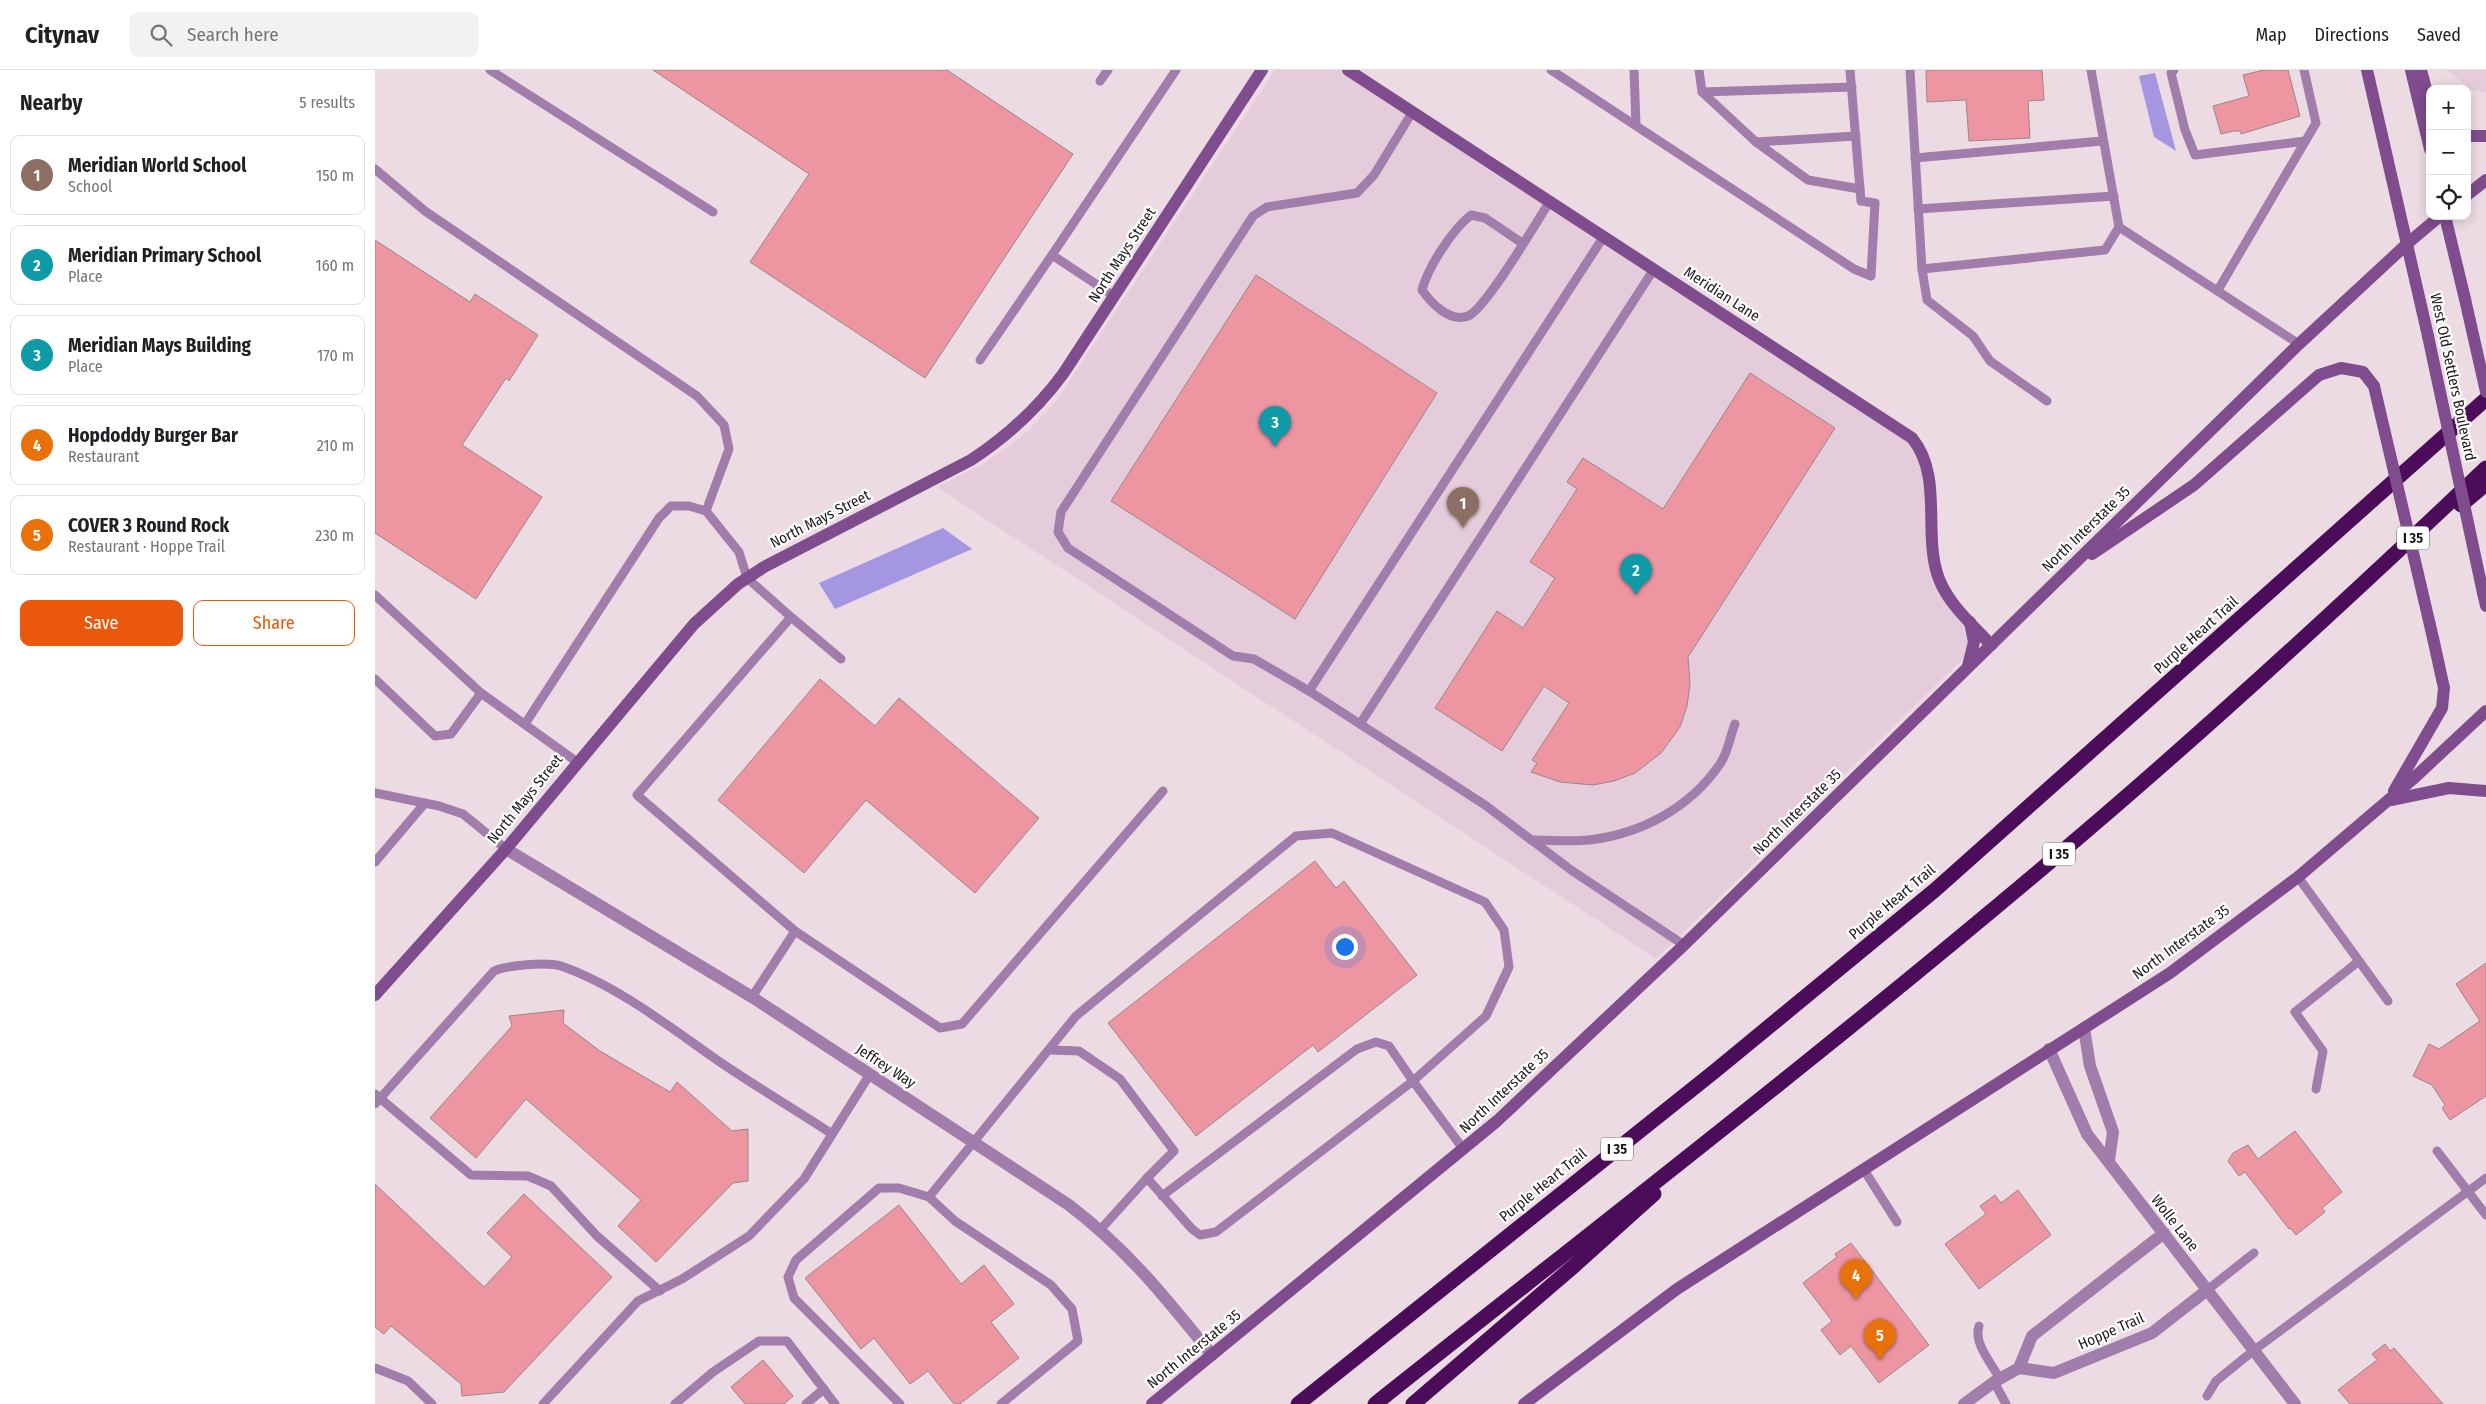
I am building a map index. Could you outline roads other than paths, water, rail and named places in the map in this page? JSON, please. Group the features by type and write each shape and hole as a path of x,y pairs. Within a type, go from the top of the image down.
{"highway":[{"path":"2467,417 2486,387"},
{"name":"Purple Heart Trail","path":"1298,1404 1715,1071 1935,890 2486,399"},
{"name":"I 35","path":"1375,1404 1836,1038 2057,856 2204,729 2339,607 2486,468"},
{"path":"2339,607 2486,484"},
{"path":"1413,1404 1575,1265 1769,1091"}],"main road":[{"name":"North Mays Street","path":"375,996 506,849 694,624 715,603 764,567 971,460 998,443 1022,423 1044,399 1262,70"},
{"name":"Meridian Lane","path":"1348,70 1912,438 1925,457 1939,578 1950,600 1991,645"},
{"name":"West Old Settlers Boulevard","path":"2367,70 2408,243 2485,600"},
{"path":"2411,70 2426,132"},
{"path":"2421,70 2426,89"},
{"path":"2471,136 2486,136"},
{"path":"2471,192 2486,180"},
{"name":"North Interstate 35","path":"1152,1404 1464,1150 1684,945 2299,344 2435,220"},
{"path":"2446,220 2486,392"},
{"path":"2064,573 2194,485 2319,375 2341,368 2363,372 2374,386 2443,688 2442,708 2389,800"},
{"path":"1967,668 1974,642 1969,620"},
{"name":"North Interstate 35","path":"1524,1404 1677,1289 2170,973 2298,877 2389,800 2486,711"},
{"path":"2389,800 2449,788 2486,791"}],"street":[{"name":"Jeffrey Way","path":"506,849 752,997 1069,1205 1101,1230 1148,1276 1212,1355"},
{"path":"2084,1028 2090,1066 2113,1132 2109,1160"},
{"name":"Wolle Lane","path":"2049,1049 2087,1134 2109,1160 2129,1191 2164,1233 2206,1291 2295,1404"},
{"path":"1965,1404 1997,1380 2019,1368 2032,1336 2164,1233"},
{"name":"Hoppe Trail","path":"2019,1368 2055,1373 2152,1333 2206,1291"}],"lane":[{"path":"490,70 713,212"},
{"path":"1100,82 1108,70"},
{"path":"980,360 1176,70"},
{"path":"1551,70 1854,269 1871,276 1875,203 1861,201 1851,70"},
{"path":"1634,70 1636,125"},
{"path":"1699,70 1702,92 1756,142 1808,180 1860,189"},
{"path":"1909,70 1922,269 1927,300 1973,336 1990,361 2047,402"},
{"path":"1922,269 2105,250 2119,227 2091,70"},
{"path":"2174,70 2171,73 2185,130 2195,155 2305,141"},
{"path":"2218,290 2316,123 2304,70"},
{"path":"1702,92 1852,87"},
{"path":"1413,111 1375,175 1357,193 1267,207 1253,216 1061,512 1058,532 1068,548 1233,656 1254,659 1309,691 1485,805 1571,870 1684,945"},
{"path":"1756,142 1855,136"},
{"path":"1915,158 2102,140"},
{"path":"375,169 425,211 697,396 724,425 729,449 706,511"},
{"path":"1918,209 2114,196"},
{"path":"1522,243 1485,218 1471,215 1461,223 1425,276 1422,290 1430,302 1450,316 1468,316 1482,306 1550,201"},
{"path":"2119,227 2299,344"},
{"path":"1309,691 1604,236"},
{"path":"1052,255 1114,296"},
{"path":"1360,724 1654,269"},
{"path":"525,724 659,518 671,506 689,506 706,511 739,552 747,578 841,659"},
{"path":"375,595 481,693 577,762"},
{"path":"791,617 637,795 795,931 940,1028 962,1024 1163,791"},
{"path":"375,679 435,736 451,734 481,693"},
{"path":"1531,840 1588,840 1626,833 1665,816 1691,798 1721,762 1735,724"},
{"path":"375,793 425,803 463,814 506,849"},
{"path":"375,862 425,803"},
{"path":"929,1197 1076,1016 1296,836 1332,833 1485,902 1504,930 1509,967 1486,1016 1413,1081 1216,1232 1200,1234 1192,1229 1147,1178"},
{"path":"2298,877 2388,1001"},
{"path":"752,997 795,931"},
{"path":"2316,1089 2323,1051 2295,1012 2359,961"},
{"path":"660,1291 597,1236 551,1186 528,1176 471,1176 377,1099 494,971 506,966 559,966 606,988 665,1023 719,1061 832,1134"},
{"path":"1163,1196 1357,1049 1375,1042 1389,1046 1464,1150"},
{"path":"1050,1050 1079,1051 1120,1079 1174,1151 1147,1178 1101,1230"},
{"path":"543,1404 638,1301 682,1280 749,1236 804,1179 869,1074"},
{"path":"2437,1151 2486,1215"},
{"path":"1864,1170 1897,1222"},
{"path":"2207,1396 2216,1381 2253,1351 2486,1178"},
{"path":"901,1404 794,1298 788,1277 796,1260 879,1188 899,1188 929,1197 955,1221 1051,1285 1072,1309 1078,1341 1001,1404"},
{"path":"2206,1291 2254,1254"},
{"path":"1979,1326 1977,1331 1981,1348 2007,1404"},
{"path":"675,1404 713,1372 759,1341 787,1341 835,1404"},
{"path":"375,1368 408,1381 432,1404"},
{"path":"806,1404 825,1389"}],"place":[{"name":"Meridian Mays Building","path":"1275,447"},
{"name":"Meridian World School","path":"1463,528"},
{"name":"Meridian Primary School","path":"1636,595"},
{"name":"Hopdoddy Burger Bar","path":"1856,1300"},
{"name":"COVER 3 Round Rock","path":"1880,1360"}]}
